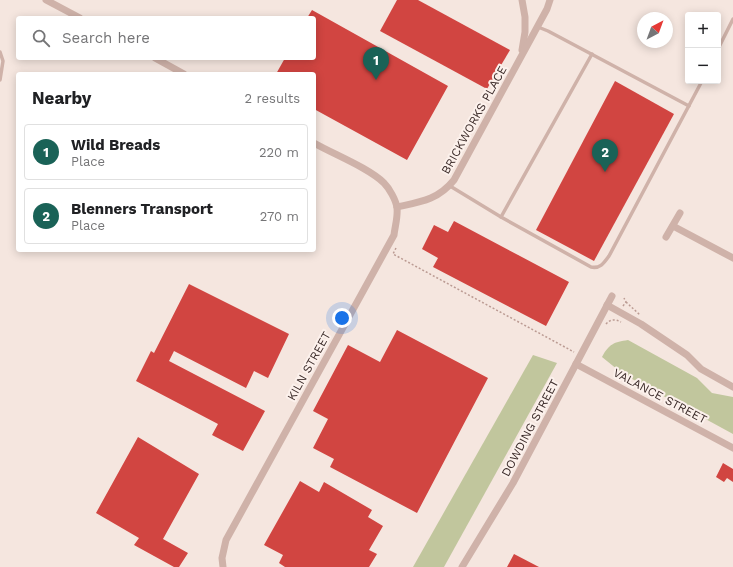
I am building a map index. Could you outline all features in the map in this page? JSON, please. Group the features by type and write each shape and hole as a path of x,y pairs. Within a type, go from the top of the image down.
{"street":[{"path":"46,0 76,16"},
{"name":"BRICKWORKS PLACE","path":"522,0 525,17 525,32 522,56"},
{"name":"BRICKWORKS PLACE","path":"397,207 429,199 440,194 450,186 538,27 550,0"},
{"path":"159,60 180,72"},
{"path":"316,144 369,172 384,183 391,193 397,207"},
{"name":"KILN STREET","path":"223,567 222,558 226,540 394,235 397,207"},
{"path":"666,237 680,213"},
{"path":"673,226 733,258"},
{"name":"DOWDING STREET","path":"462,567 513,483 612,296"},
{"path":"607,305 641,324 687,355 700,369 733,387"},
{"name":"VALANCE STREET","path":"576,364 733,448"}],"lane":[{"path":"718,48 733,19"},
{"path":"538,27 689,106"},
{"path":"0,52 3,61 0,80"},
{"path":"501,217 592,54"},
{"path":"450,186 501,217 591,267 596,268 600,266 609,256 700,84"}],"path":[{"path":"389,244 396,248 394,254 581,355"},
{"path":"606,324 611,320 621,322"}],"green space":[{"path":"628,340 697,378 712,393 733,397 733,434 623,374 602,357 612,344"},
{"path":"533,355 557,363 444,567 413,567"}],"building":[{"path":"397,0 418,0 510,50 487,89 380,31"},
{"path":"312,10 448,86 407,160 316,110 316,72 277,72 284,60 316,60 316,16 308,16"},
{"path":"615,81 674,114 594,261 536,230"},
{"path":"454,221 569,282 546,326 433,267 438,258 422,249 434,225 448,232"},
{"path":"189,284 289,334 268,378 254,371 246,388 174,351 169,361 265,411 243,451 212,435 218,424 136,381 151,351 154,353"},
{"path":"397,330 488,378 417,513 330,467 334,459 313,448 328,419 313,411 348,345 380,362"},
{"path":"138,437 199,474 163,539 188,553 179,567 174,567 134,545 139,538 96,513"},
{"path":"723,463 733,469 733,482 727,478 724,482 716,477"},
{"path":"300,481 319,492 324,482 372,510 368,517 383,526 369,550 377,554 369,567 285,567 279,563 283,555 264,545"},
{"path":"514,554 539,567 507,567"}],"place":[{"name":"Wild Breads","path":"376,80"},
{"name":"Blenners Transport","path":"605,172"}]}
